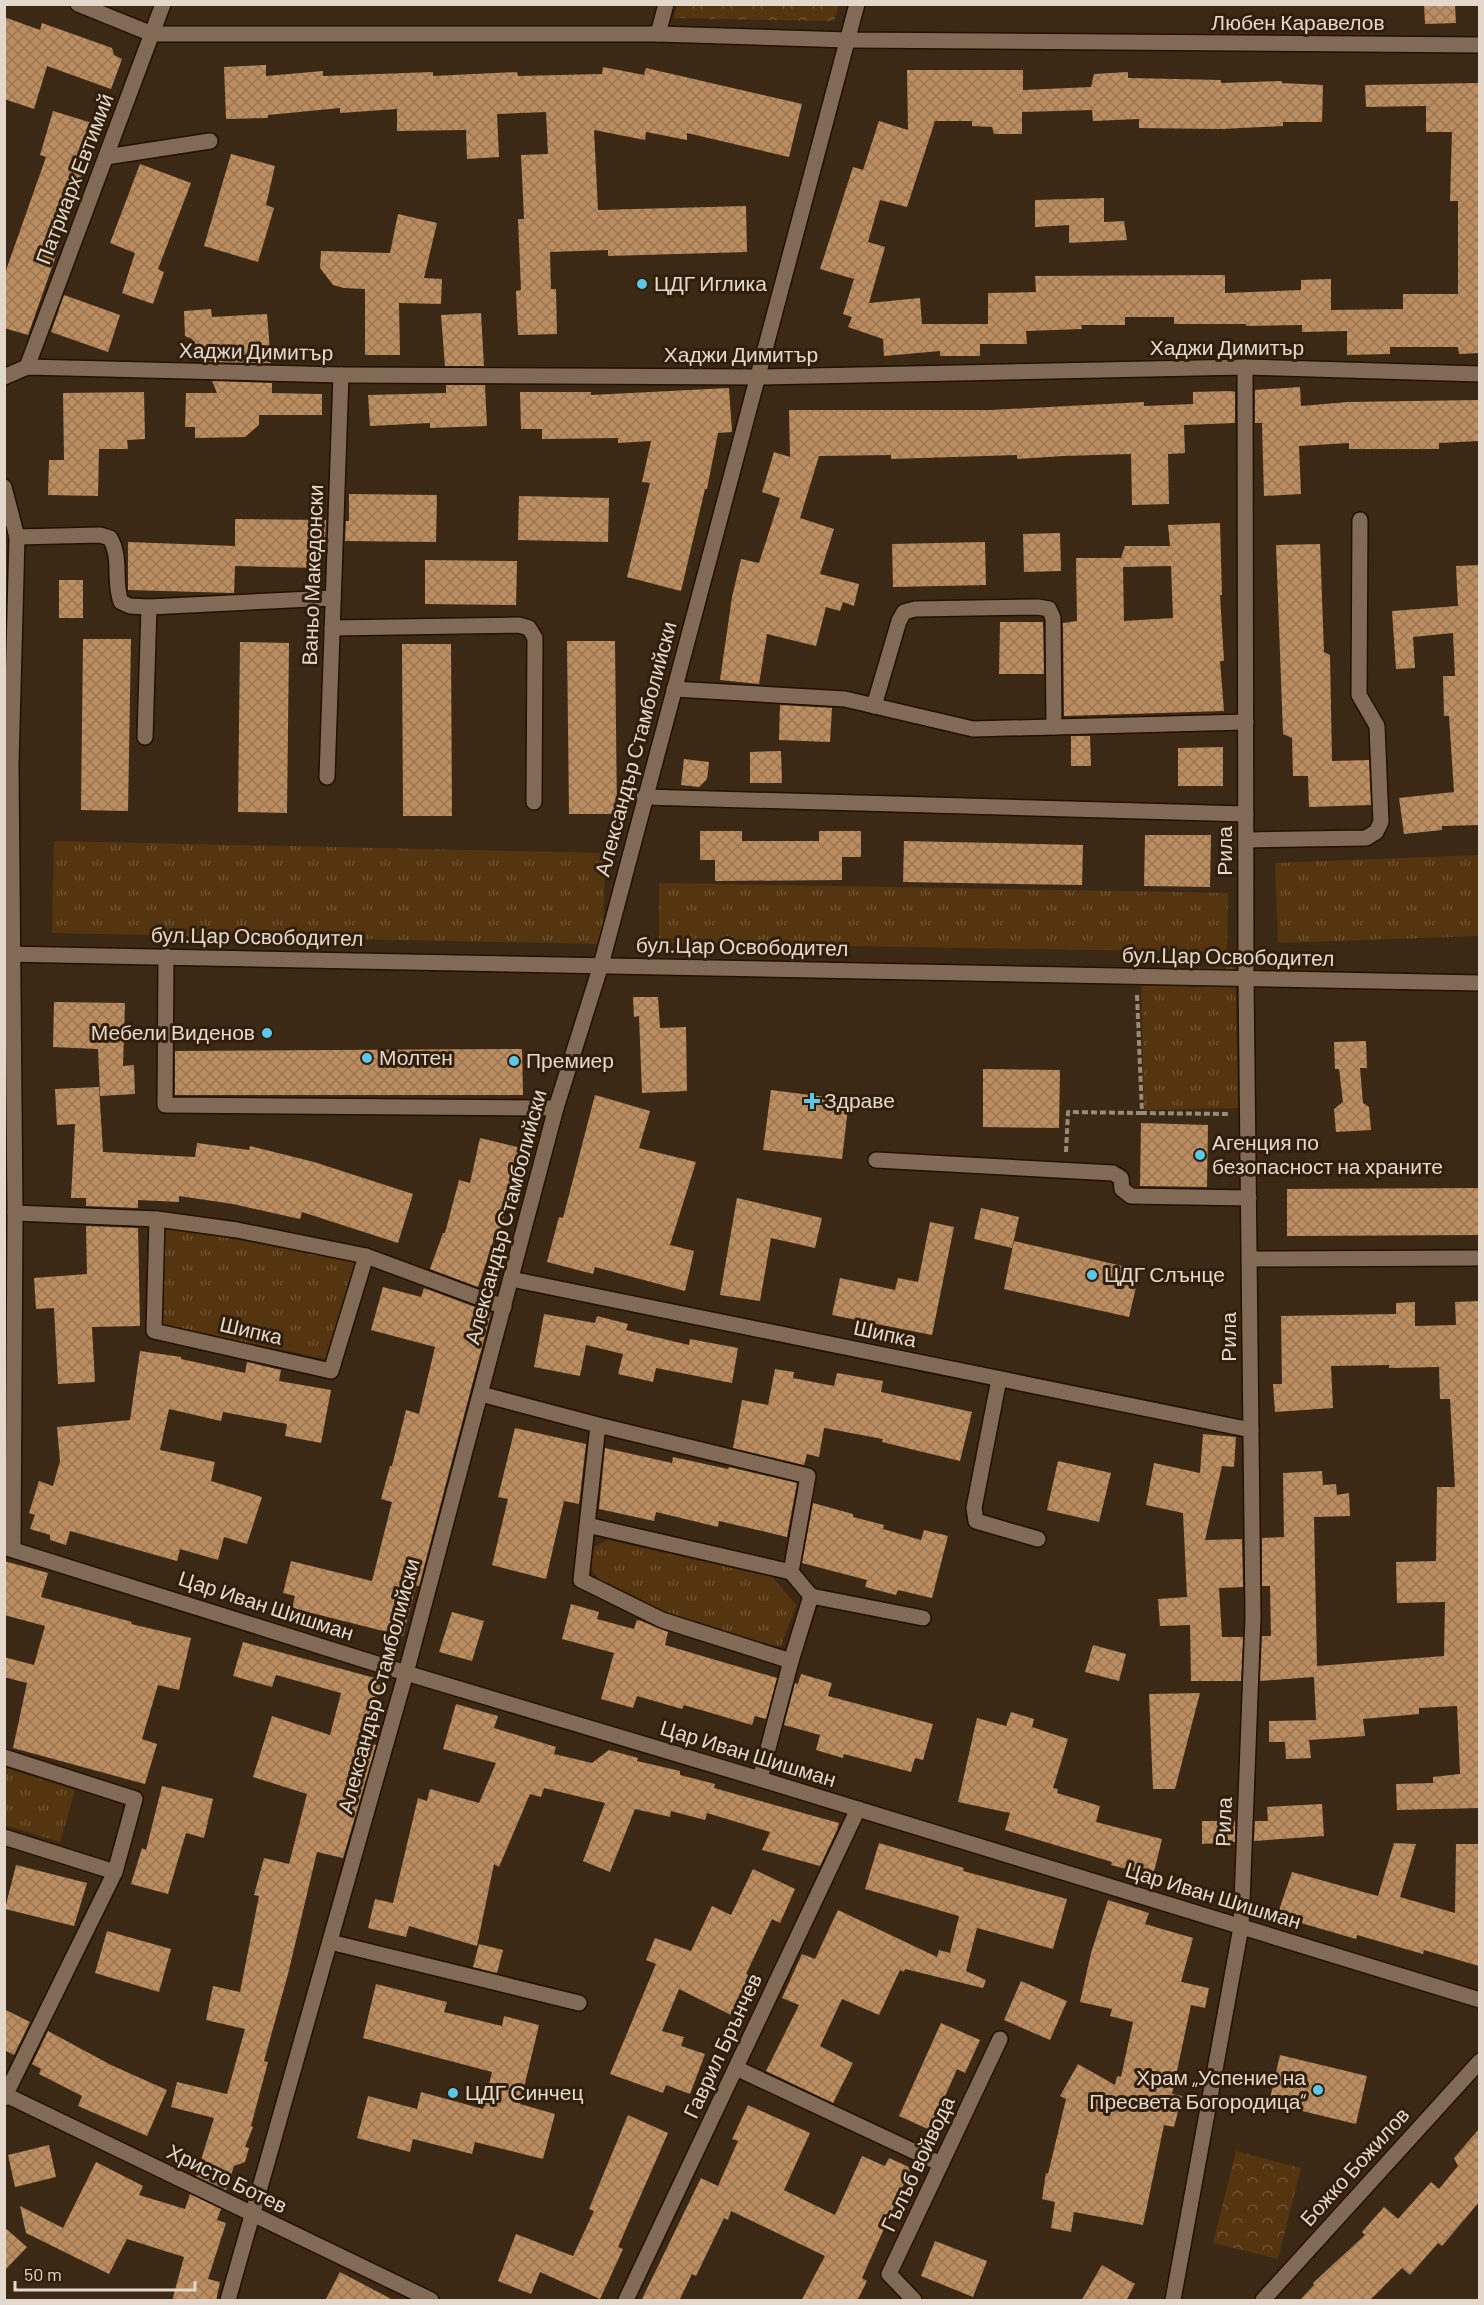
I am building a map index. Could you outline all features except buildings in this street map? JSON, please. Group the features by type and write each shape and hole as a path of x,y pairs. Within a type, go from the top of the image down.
{"street":[{"name":"Любен Каравелов","path":"78,4 153,34 658,34 848,40 1479,45"},
{"name":"Патриарх Евтимий","path":"27,367 164,4"},
{"path":"658,34 666,4"},
{"name":"Александър Стамболийски","path":"228,2301 406,1673 556,1108 601,965 857,4"},
{"path":"106,158 210,141"},
{"name":"Хаджи Димитър","path":"4,377 27,367 341,375 758,377 1245,368 1479,374"},
{"name":"Рила","path":"1173,2301 1241,1927 1253,1618 1246,978 1245,368"},
{"name":"Ваньо Македонски","path":"327,777 341,375"},
{"path":"4,487 17,537 9,632 11,764 9,954 15,1213 9,1548"},
{"path":"1246,840 1366,838 1376,832 1382,822 1377,726 1359,695 1360,520"},
{"path":"17,537 100,535 110,538 117,549 117,593 121,602 130,606 333,598"},
{"path":"145,737 149,607"},
{"path":"874,706 899,621 904,612 915,609 1038,607 1049,609 1053,618 1054,727"},
{"path":"332,628 519,625 529,628 535,638 534,802"},
{"path":"674,689 844,699 973,729 1246,722"},
{"path":"644,797 1246,814"},
{"name":"бул.Цар Освободител","path":"9,954 1479,983"},
{"path":"166,956 165,1105 556,1108"},
{"path":"876,1160 1113,1173 1121,1178 1122,1189 1131,1196 1249,1198"},
{"path":"15,1213 157,1219 237,1230 366,1256 504,1307"},
{"name":"Шипка","path":"157,1219 154,1331 331,1371 366,1256"},
{"path":"1250,1259 1479,1258"},
{"name":"Шипка","path":"511,1279 1251,1430"},
{"path":"999,1379 974,1508 976,1521 1038,1539"},
{"path":"481,1394 808,1476 791,1572"},
{"path":"598,1425 581,1580 662,1620 791,1661"},
{"path":"587,1525 791,1572 811,1596 923,1618"},
{"name":"Цар Иван Шишман","path":"9,1548 406,1673 760,1779 1479,2000"},
{"path":"760,1779 791,1661 811,1596"},
{"path":"4,1757 135,1799 115,1872 5,2096"},
{"name":"Гаврил Брънчев","path":"626,2301 858,1809"},
{"path":"4,1837 115,1872"},
{"path":"330,1942 579,2003"},
{"name":"Гълъб войвода","path":"914,2301 889,2274 1000,2039"},
{"name":"Божко Божилов","path":"1263,2301 1479,2061"},
{"path":"735,2068 941,2164"},
{"name":"Христо Ботев","path":"5,2096 431,2301"}],"path":[{"path":"1136,976 1142,1113"},
{"path":"1065,1171 1068,1112 1248,1114"}],"green space":[{"path":"677,4 839,5 834,21 674,18"},
{"path":"54,841 605,853 603,944 52,933"},
{"path":"1479,855 1479,936 1278,943 1275,863"},
{"path":"659,883 1228,893 1227,952 659,943"},
{"path":"1235,967 1238,1108 1144,1110 1141,969"},
{"path":"161,1226 358,1262 330,1360 159,1324"},
{"path":"607,1540 772,1577 796,1605 781,1646 767,1647 653,1608 603,1585 591,1569 594,1547"},
{"path":"5,1768 75,1790 60,1842 5,1825"},
{"path":"1236,2151 1301,2168 1278,2259 1213,2243"}],"place":[{"name":"ЦДГ Иглика","path":"642,284"},
{"name":"Мебели Виденов","path":"267,1033"},
{"name":"Молтен","path":"367,1058"},
{"name":"Премиер","path":"514,1061"},
{"name":"Здраве","path":"812,1101"},
{"name":"Агенция по безопасност на храните","path":"1200,1155"},
{"name":"ЦДГ Слънце","path":"1092,1275"},
{"name":"Храм „Успение на Пресвета Богородица“","path":"1318,2090"},
{"name":"ЦДГ Синчец","path":"453,2093"}]}
